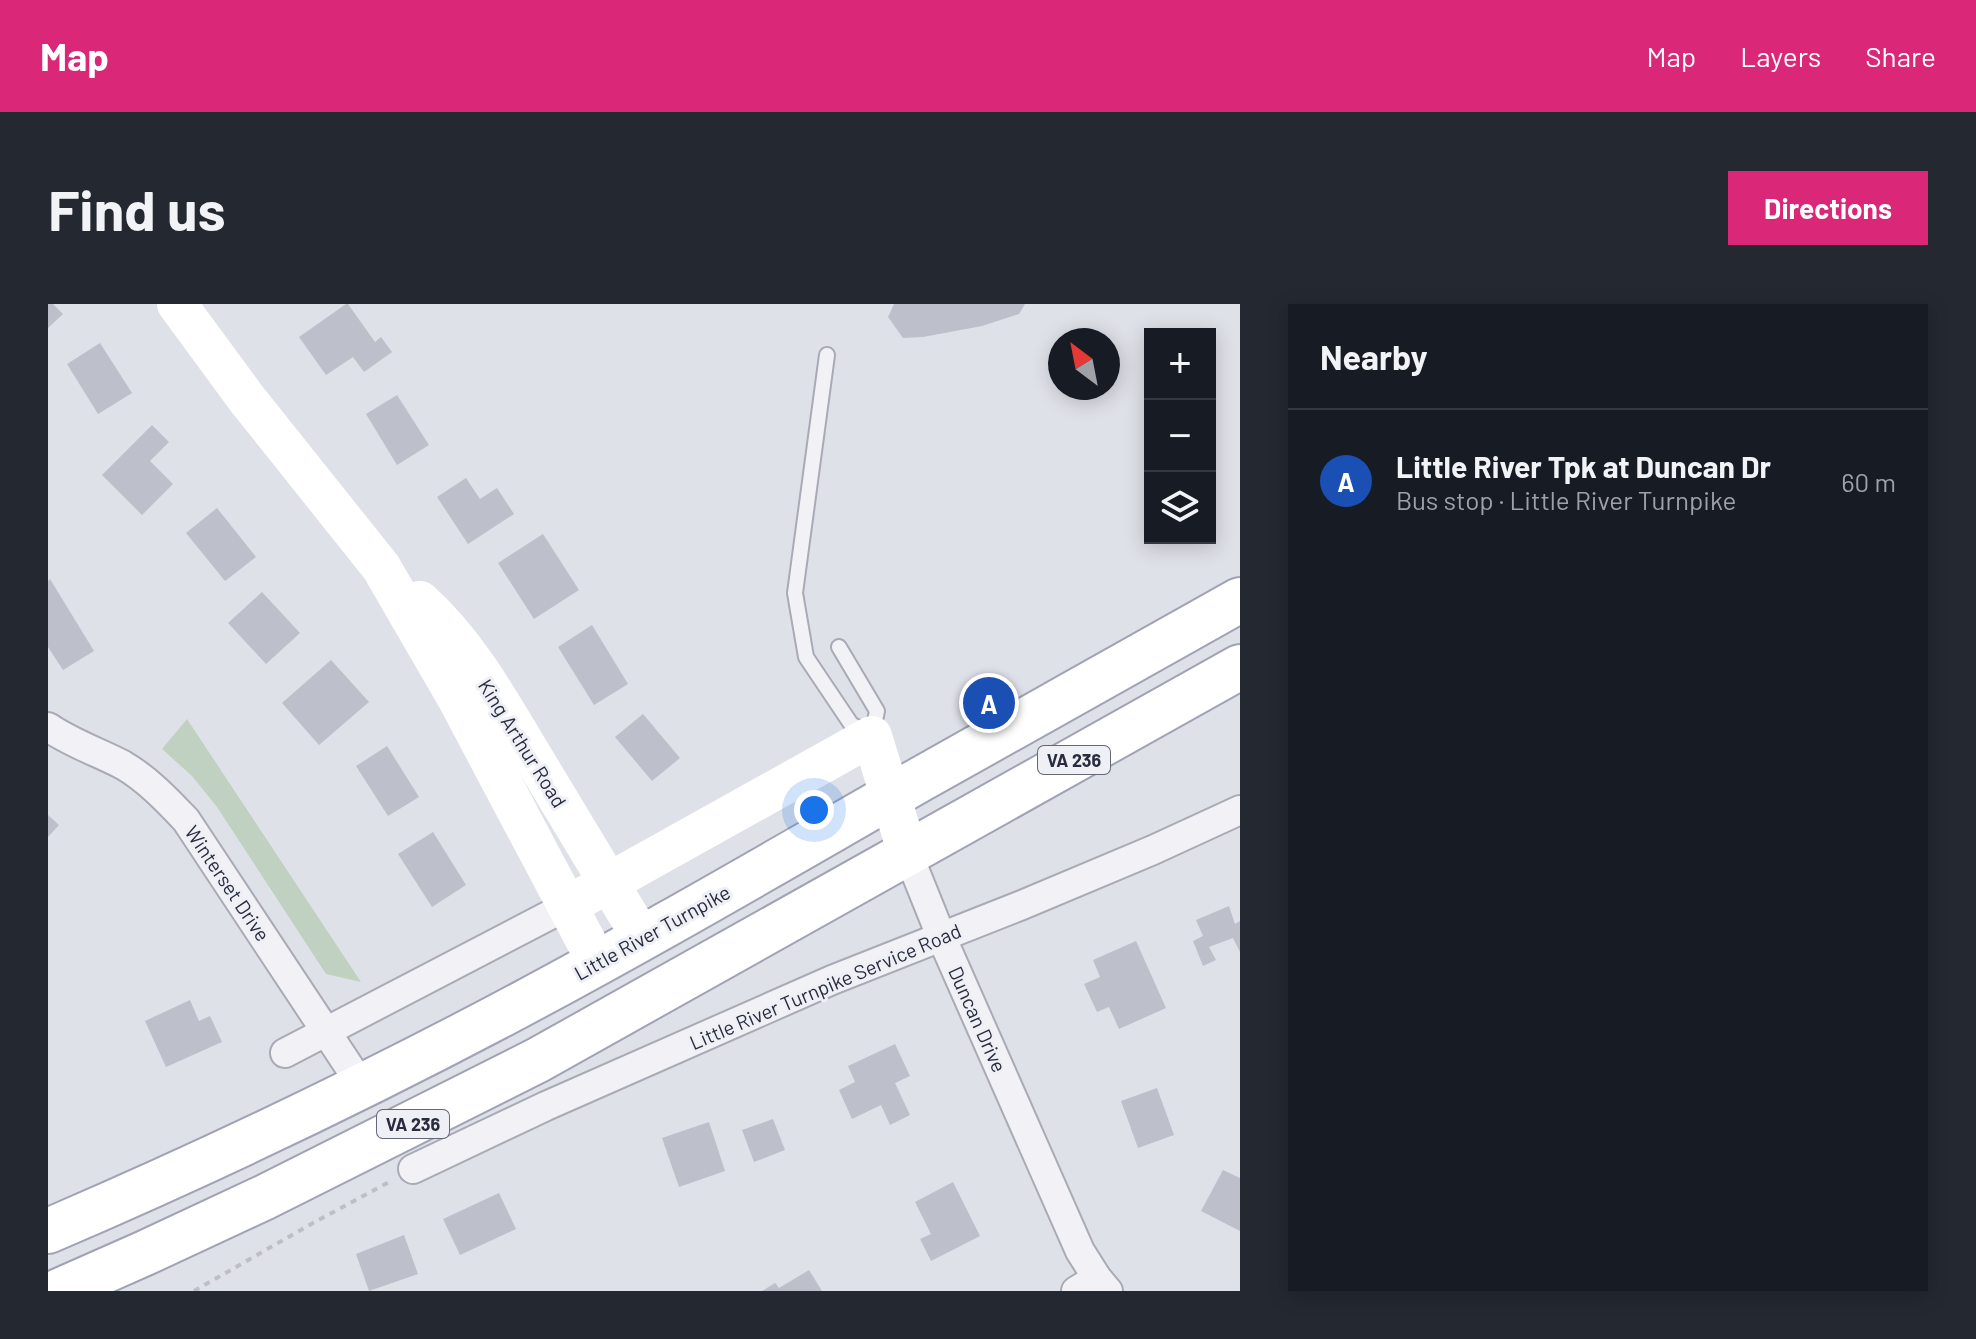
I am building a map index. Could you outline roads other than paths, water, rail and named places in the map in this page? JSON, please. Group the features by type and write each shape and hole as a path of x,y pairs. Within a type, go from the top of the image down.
{"main road":[{"name":"Little River Turnpike","path":"48,1231 215,1157 502,1014 1240,600"},
{"name":"VA 236","path":"59,1291 250,1204 538,1060 1240,667"}],"street":[{"name":"King Arthur Road","path":"177,304 246,398 381,567 457,698 597,962"},
{"name":"King Arthur Road","path":"381,567 429,609 469,657 642,938"},
{"name":"Winterset Drive","path":"48,727 127,768 159,792 186,820 362,1086"},
{"path":"285,1053 567,906 872,736"},
{"name":"Duncan Drive","path":"872,736 908,854 941,936 1094,1287"},
{"name":"Little River Turnpike Service Road","path":"413,1169 546,1106 832,980 1022,905 1240,810"}],"lane":[{"path":"827,355 795,593 806,657 851,724 872,736 877,711 839,647"}],"place":[{"name":"Little River Tpk at Duncan Dr","path":"989,703"}]}
